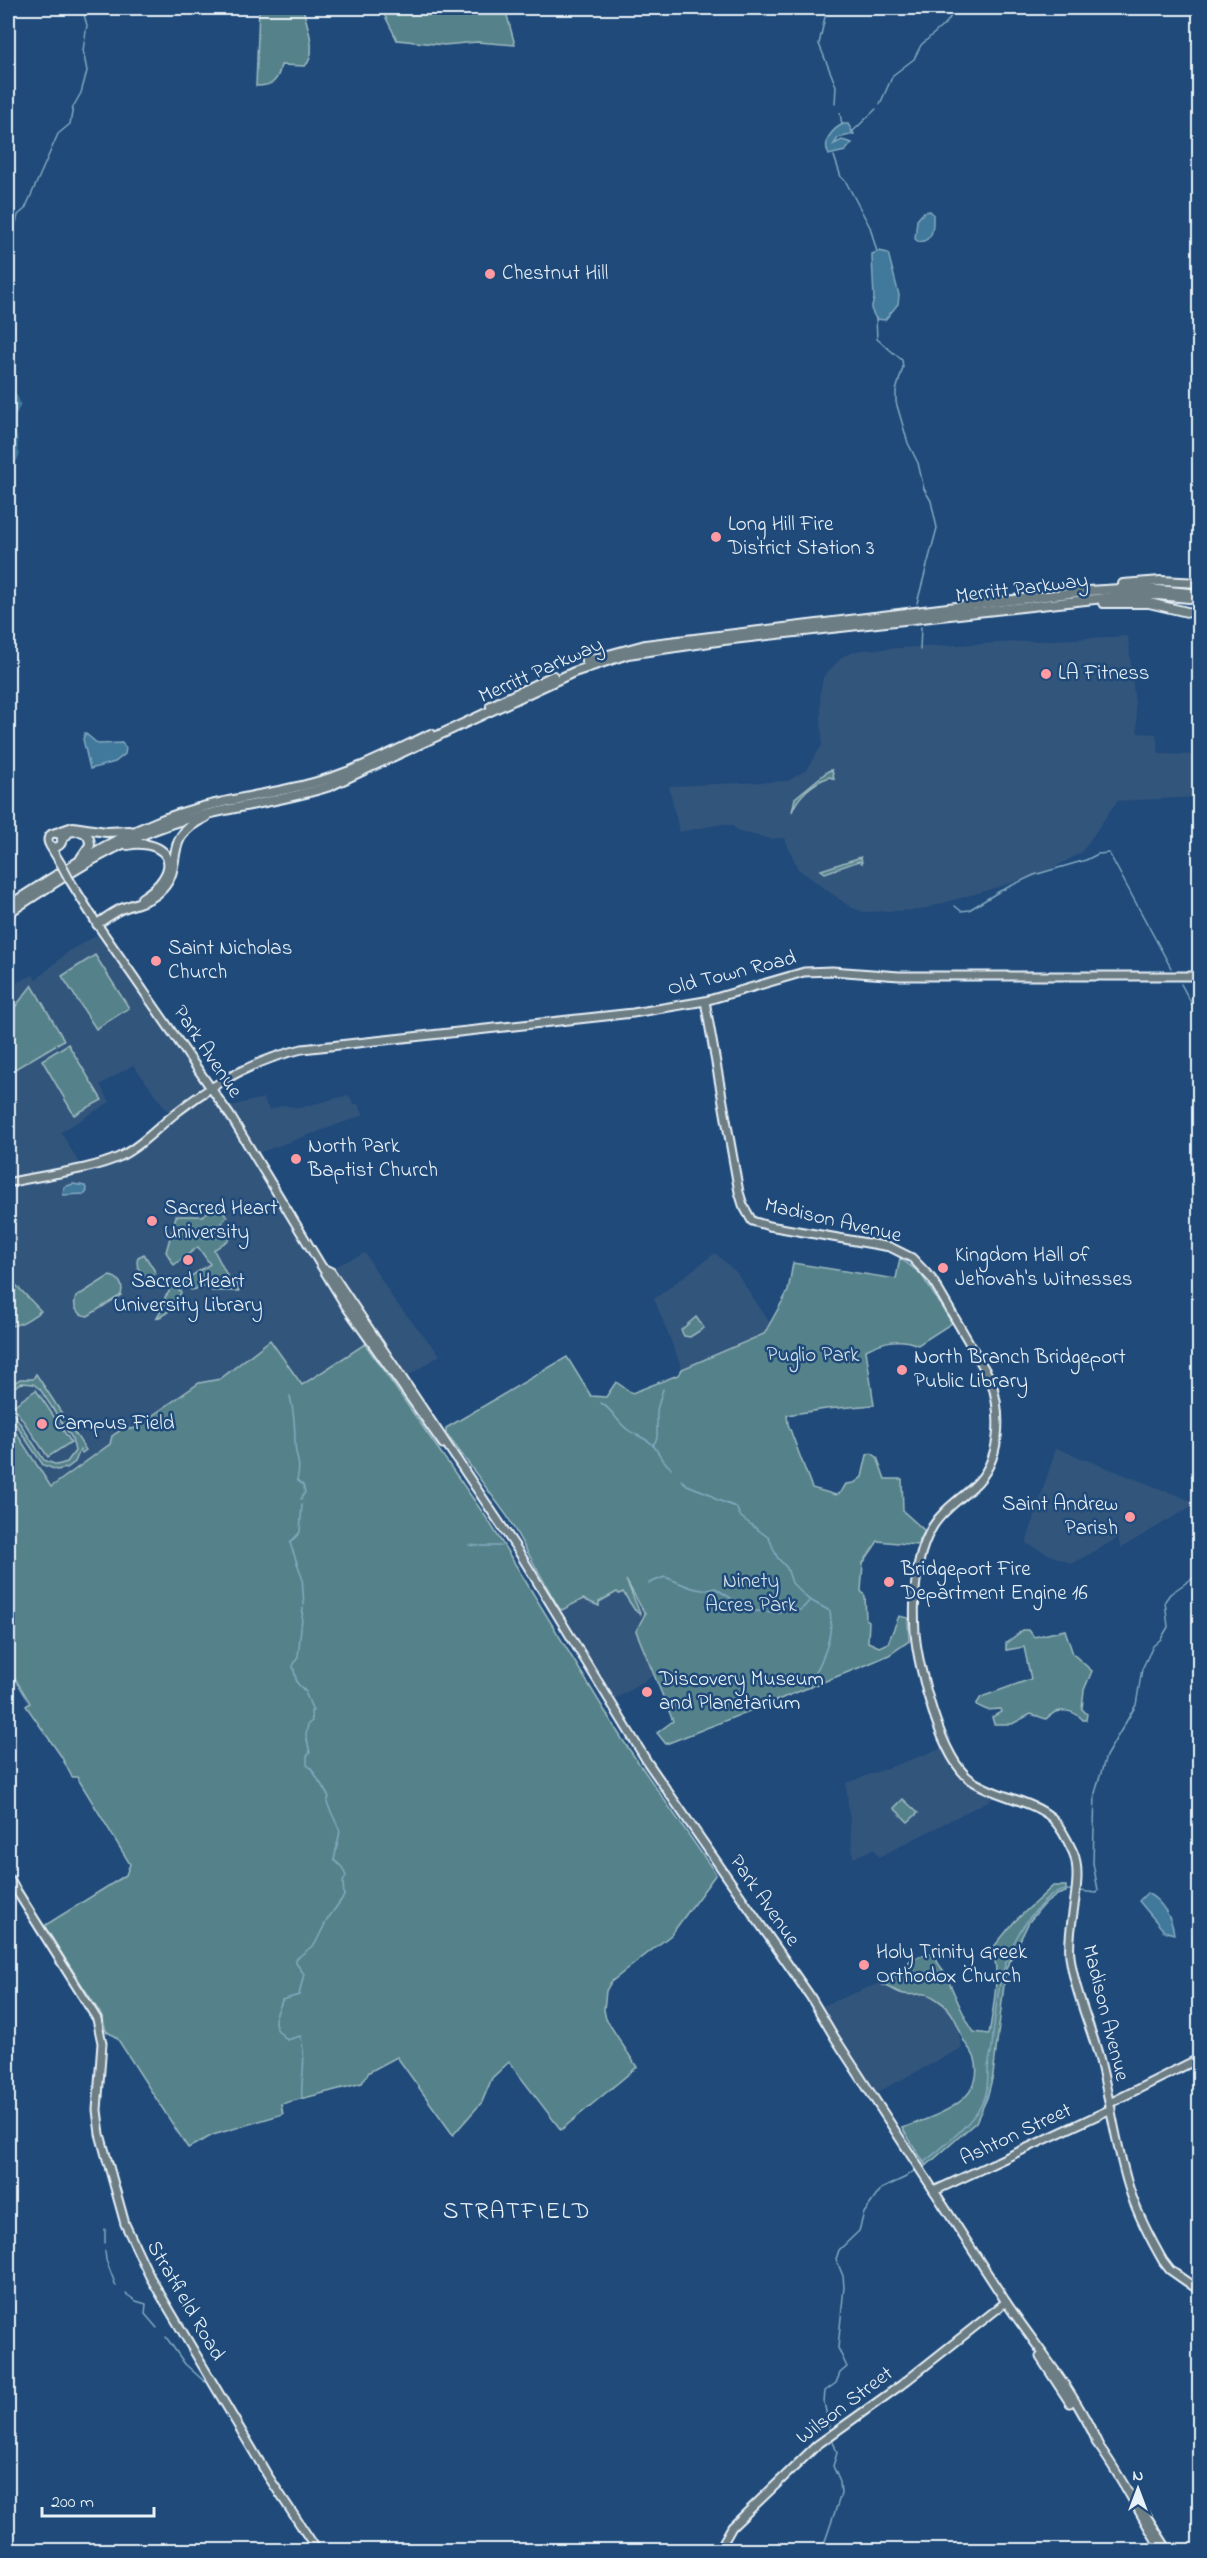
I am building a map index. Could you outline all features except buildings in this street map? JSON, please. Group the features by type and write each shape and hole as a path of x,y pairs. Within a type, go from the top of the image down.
{"highway":[{"path":"1088,591 1096,587 1135,582 1200,583"},
{"name":"Merritt Parkway","path":"8,906 76,863 154,822 220,802 295,788 348,771 567,670 626,649 1088,591 1147,588 1200,594"},
{"name":"Merritt Parkway","path":"8,913 104,854 159,828 224,810 298,796 330,786 574,672 628,654 724,640 1140,595 1200,600"},
{"path":"1057,604 1149,603 1200,615"},
{"path":"97,924 119,910 154,896 170,876 178,842 189,827 224,810"},
{"path":"56,842 73,827 127,832 154,822"},
{"path":"56,842 75,830 81,831 88,837 90,845 76,863"},
{"path":"104,854 141,843 155,846 165,855 167,867 164,877 156,887 134,904"}],"main road":[{"name":"Park Avenue","path":"56,842 59,861 97,924 211,1086 325,1269 325,1274 469,1477 517,1549 648,1763 810,1996 1006,2302 1051,2365 1162,2550"},
{"name":"Old Town Road","path":"8,1183 92,1165 119,1156 141,1142 211,1086 265,1060 302,1049 592,1018 705,1001 796,974 820,971 899,976 1200,976"},
{"name":"Madison Avenue","path":"705,1001 739,1192 752,1221 890,1247 912,1258 932,1279 991,1380 996,1397 998,1424 990,1466 974,1487 937,1520 922,1550 915,1614 918,1660 950,1756 969,1779 1050,1817 1060,1827 1074,1855 1077,1869 1070,1957 1096,2046 1130,2193 1165,2264 1200,2291"},
{"name":"Stratfield Road","path":"8,1877 97,2019 102,2043 97,2110 100,2134 119,2205 132,2242 242,2432 317,2550"},
{"name":"Ashton Street","path":"934,2191 1110,2106 1200,2058"},
{"name":"Wilson Street","path":"719,2550 732,2527 798,2462 830,2435 909,2379 1006,2302"},
{"name":"Park Avenue","path":"1137,2506 1142,2509 1168,2550"}],"shaded area":[{"path":"843,124 848,124 854,134 838,138 834,144 842,140 852,143 845,151 829,155 827,141"},
{"path":"930,211 933,214 933,228 928,238 919,242 915,239 917,220 924,212"},
{"path":"879,251 888,253 899,295 898,304 885,320 876,319 871,309 874,299 872,254"},
{"path":"1128,636 1138,733 1156,734 1159,754 1199,755 1199,797 1117,801 1081,853 1040,875 919,910 864,912 850,907 798,869 784,838 772,839 739,832 732,826 723,824 679,832 669,786 788,781 806,770 822,745 820,693 823,677 843,656 860,650"},
{"path":"85,733 98,744 122,743 126,748 125,754 115,762 90,769 83,739"},
{"name":"Sacred Heart University","path":"99,934 201,1080 218,1109 263,1098 269,1110 284,1105 299,1108 349,1095 354,1104 358,1104 364,1115 256,1154 327,1270 365,1253 394,1300 440,1355 401,1381 372,1339 302,1385 270,1340 220,1379 199,1383 51,1487 8,1421 8,1189 102,1168 120,1161 175,1121 133,1065 100,1085 110,1102 61,1132 79,1163 8,1178 8,979 15,983 33,975 36,980 69,951"},
{"path":"73,1184 85,1186 87,1191 85,1194 63,1195 64,1187"},
{"path":"715,1253 736,1272 770,1323 764,1334 682,1369 654,1299"},
{"path":"1056,1448 1197,1503 1121,1548 1118,1538 1072,1564 1026,1543"},
{"path":"619,1569 645,1614 636,1631 654,1675 612,1701 552,1599"},
{"path":"943,1748 948,1761 960,1777 972,1787 996,1797 879,1857 874,1849 853,1858 846,1783"},
{"path":"1147,1893 1165,1910 1174,1934 1164,1931 1139,1901"},
{"path":"932,1962 951,1999 962,2048 876,2093 822,2006"}],"green space":[{"path":"259,8 303,8 311,54 305,66 281,65 274,82 256,86"},
{"path":"381,8 505,8 515,45 477,42 444,45 397,40"},
{"path":"832,770 834,779 830,777 812,786 798,801 792,812 795,798"},
{"path":"861,857 862,863 859,861 825,873 821,870"},
{"path":"95,955 129,1008 96,1029 62,976"},
{"path":"32,985 64,1040 15,1069 8,1057 8,1016"},
{"path":"68,1044 102,1100 74,1115 42,1060"},
{"path":"219,1204 227,1217 221,1223 231,1238 214,1250 230,1281 233,1279 238,1284 239,1291 212,1291 212,1286 191,1290 185,1280 210,1264 198,1247 174,1265 166,1252 176,1216 202,1216"},
{"path":"144,1254 156,1273 151,1277 141,1272 138,1267 138,1257"},
{"name":"Ninety Acres Park","path":"900,1258 921,1274 952,1323 918,1345 905,1341 892,1341 866,1350 874,1405 787,1415 788,1424 812,1488 836,1495 846,1484 854,1483 862,1477 867,1455 871,1453 877,1457 885,1479 902,1479 903,1511 925,1531 917,1545 878,1541 863,1563 861,1591 865,1596 866,1619 869,1621 868,1642 879,1647 888,1643 899,1616 908,1618 909,1641 889,1655 866,1665 666,1744 657,1733 673,1721 636,1631 645,1614 626,1580 641,1615 634,1609 623,1592 619,1594 617,1592 599,1602 599,1606 583,1599 562,1610 559,1608 507,1516 446,1433 446,1428 567,1357 591,1396 606,1397 616,1382 632,1393 678,1375 682,1369 764,1334 788,1291 793,1263 896,1279"},
{"path":"109,1276 120,1282 121,1295 88,1316 78,1312 75,1307 76,1297"},
{"path":"171,1282 181,1292 180,1296 172,1308 157,1318 165,1304 165,1297 169,1292"},
{"path":"9,1284 16,1285 41,1311 13,1326 8,1326"},
{"path":"696,1317 704,1328 690,1337 684,1336 681,1330"},
{"path":"270,1340 302,1385 365,1344 490,1523 622,1739 716,1874 671,1935 611,1982 606,1991 604,2010 606,2019 637,2067 561,2130 509,2062 492,2078 482,2102 453,2135 397,2057 369,2072 362,2083 281,2104 283,2114 213,2135 188,2148 117,2038 106,2031 102,2016 44,1926 126,1875 130,1864 77,1777 72,1777 61,1756 26,1706 30,1703 8,1667 8,1420 51,1487 110,1444 112,1436 124,1428 133,1429 199,1383 220,1379"},
{"path":"36,1374 86,1450 82,1453 80,1450 75,1462 67,1468 57,1470 43,1465 8,1413 8,1387 20,1379 33,1379","holes":["22,1383 33,1384 40,1389 72,1438 75,1451 67,1462 57,1465 44,1460 10,1408 10,1394 14,1387"]},
{"name":"Campus Field","path":"36,1390 71,1442 48,1457 13,1406"},
{"path":"1023,1630 1029,1630 1034,1637 1065,1630 1073,1654 1092,1671 1084,1690 1082,1709 1087,1714 1086,1720 1070,1712 1060,1711 1046,1719 1031,1714 1012,1724 994,1724 992,1717 1001,1712 1000,1709 987,1710 976,1705 981,1697 1031,1679 1024,1647 1006,1650 1006,1643"},
{"path":"903,1799 918,1813 908,1822 894,1808"},
{"path":"1053,1886 1066,1886 1066,1892 1057,1895 1042,1906 1029,1922 1006,1969 993,2075 987,2098 976,2122 926,2166 902,2128 941,2113 965,2097 973,2087 976,2074 975,2059 964,2042 954,2018 944,2005 929,1995 904,1994 883,1985 912,1959 930,1953 943,1970 974,2032 989,2034 996,1979 992,1949 1014,1922"}],"waterway":[{"path":"8,229 11,224 16,223 18,215 25,209 58,134 70,124 73,107 81,93 87,71 83,50 87,25 82,8"},
{"path":"827,8 819,44 836,86 835,104"},
{"path":"880,104 893,75 914,59 921,45 947,22 956,8"},
{"path":"851,133 876,109"},
{"path":"840,113 842,125"},
{"path":"834,156 841,177 846,182 870,227 877,252"},
{"path":"876,318 877,339 902,360 903,367 896,391 896,402 908,443 918,463 924,489 931,501 937,528 917,603"},
{"path":"8,393 14,397 17,405 12,417 16,454 8,473"},
{"path":"920,650 921,627"},
{"path":"955,906 961,911 969,910 1000,891 1034,875 1086,860 1098,854 1109,853 1171,968"},
{"path":"1181,984 1200,1024"},
{"path":"653,1446 657,1438 657,1410 663,1389"},
{"path":"290,1396 295,1448 299,1464 297,1480 303,1485 305,1492 301,1499"},
{"path":"601,1403 628,1430 651,1443 671,1468"},
{"path":"681,1480 687,1485 710,1494 715,1499 736,1507 741,1517 769,1538 777,1557 787,1568 792,1583 808,1599 830,1611 829,1640 810,1684"},
{"path":"302,1505 300,1532 290,1543 302,1577 304,1605"},
{"path":"469,1545 479,1546"},
{"path":"481,1546 501,1546"},
{"path":"1080,1891 1097,1893 1098,1890 1093,1863 1095,1793 1106,1756 1136,1705 1142,1669 1153,1646 1161,1639 1168,1627 1165,1601 1170,1594 1200,1573"},
{"path":"649,1583 665,1577 696,1589 715,1588 751,1611 778,1612 787,1609 794,1612 802,1609 810,1600"},
{"path":"303,1608 298,1657 293,1666 297,1683 306,1692"},
{"path":"302,2041 300,2036 287,2040 277,2029 275,2018 282,2000 299,1995 304,1974 296,1963 296,1959 315,1944 327,1920 344,1896 343,1882 346,1876 342,1867 334,1860 340,1831 327,1803 329,1797 307,1765 307,1756 310,1753 306,1735 308,1724 312,1721 311,1711 313,1711 306,1694"},
{"path":"923,2163 967,2124 985,2097 999,1991 1008,1955 1016,1939 1026,1923 1049,1897 1057,1892 1072,1890"},
{"path":"302,2044 304,2058 302,2099"},
{"path":"830,2431 824,2402 825,2391 836,2383 840,2373 847,2367 838,2348 844,2287 843,2276 836,2259 839,2250 859,2231 864,2213 881,2189 915,2170"},
{"path":"105,2229 105,2243"},
{"path":"105,2251 116,2286"},
{"path":"126,2294 146,2304 145,2314 157,2328"},
{"path":"166,2337 185,2364 205,2382"},
{"path":"822,2550 841,2494 840,2482 833,2466 837,2453 832,2438"}],"place":[{"name":"Chestnut Hill","path":"490,274"},
{"name":"Long Hill Fire District Station 3","path":"716,537"},
{"name":"LA Fitness","path":"1046,674"},
{"name":"Saint Nicholas Church","path":"156,961"},
{"name":"North Park Baptist Church","path":"296,1159"},
{"name":"Sacred Heart University","path":"152,1221"},
{"name":"Sacred Heart University Library","path":"188,1260"},
{"name":"Kingdom Hall of Jehovah's Witnesses","path":"943,1268"},
{"name":"North Branch Bridgeport Public Library","path":"902,1370"},
{"name":"Campus Field","path":"42,1424"},
{"name":"Saint Andrew Parish","path":"1130,1517"},
{"name":"Bridgeport Fire Department Engine 16","path":"889,1582"},
{"name":"Discovery Museum and Planetarium","path":"647,1692"},
{"name":"Holy Trinity Greek Orthodox Church","path":"864,1965"}],"district":[{"name":"STRATFIELD","path":"517,2212"}],"park label":[{"name":"Puglio Park","path":"813,1356"}]}
